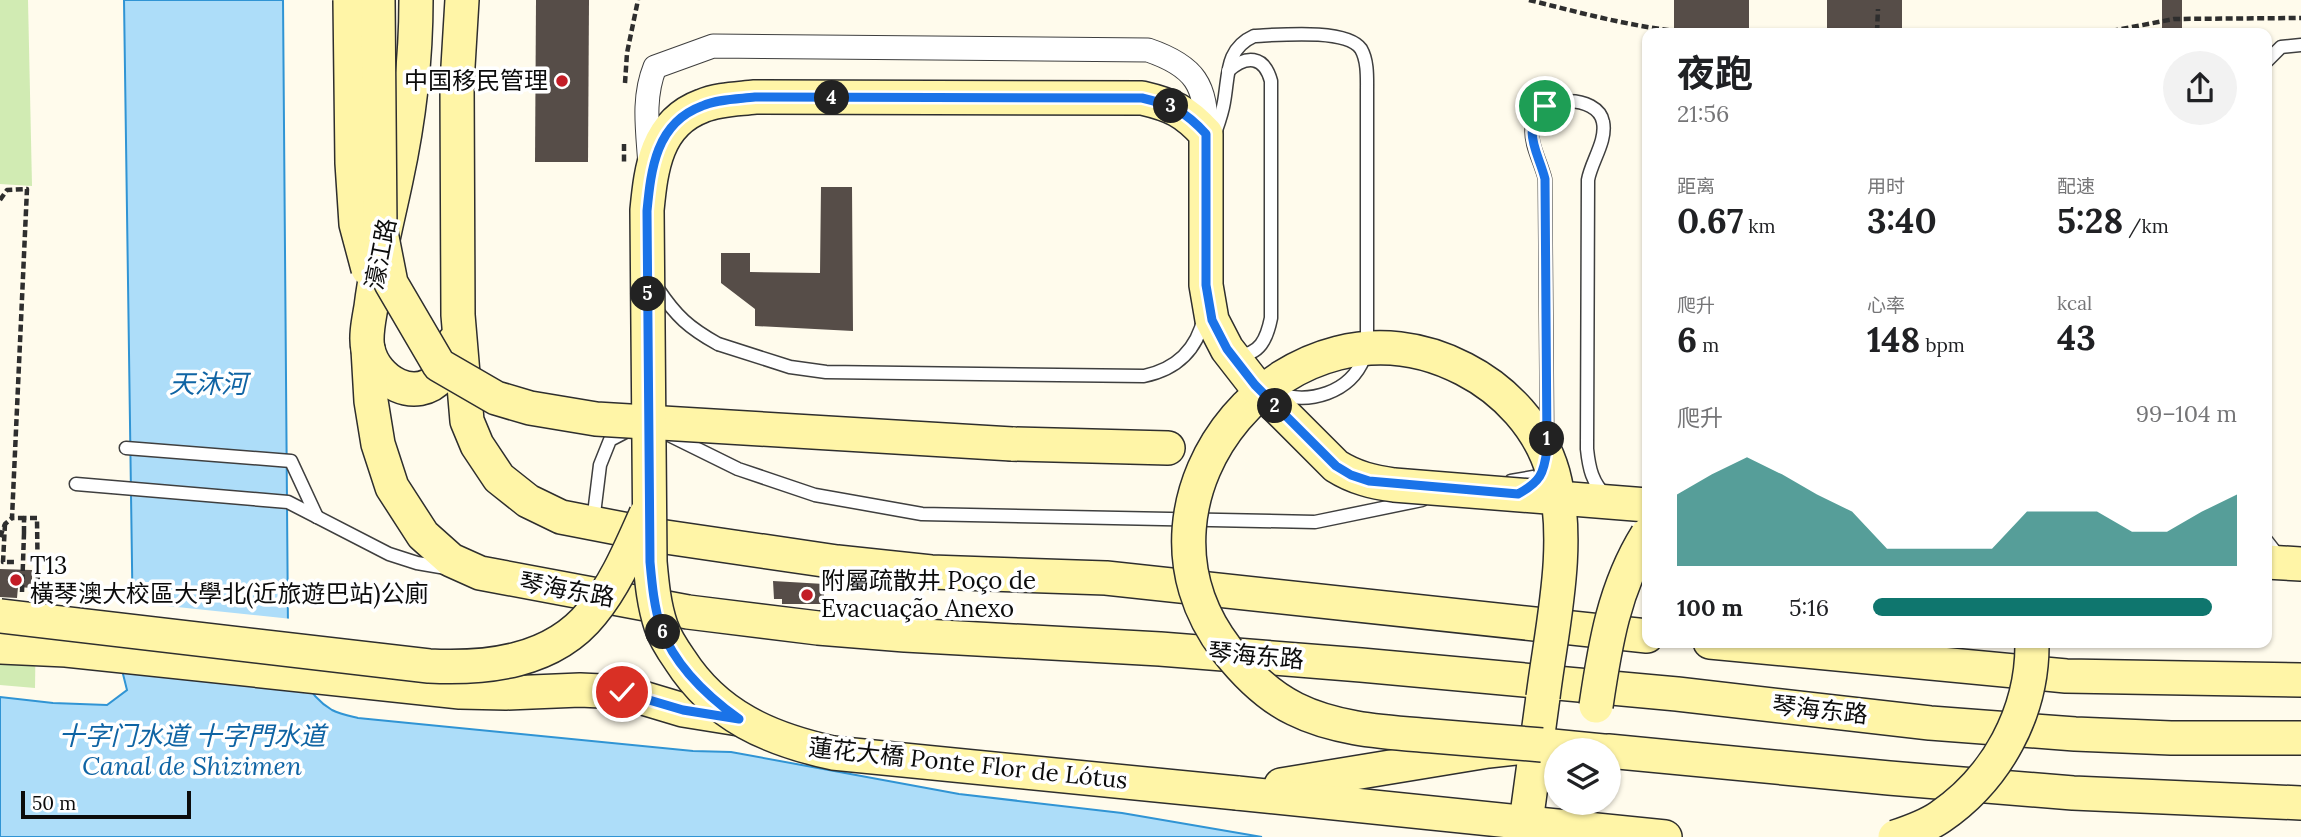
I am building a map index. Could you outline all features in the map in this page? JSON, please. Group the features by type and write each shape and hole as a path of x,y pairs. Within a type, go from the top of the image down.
{"main road":[{"path":"351,0 352,163 356,224 373,285 396,321 439,365 496,398 530,408 596,419 1012,443 1168,448"},
{"path":"378,0 380,227 391,284 439,365"},
{"name":"濠江路","path":"368,349 377,262 409,112 416,57 416,0"},
{"path":"450,0 457,83"},
{"path":"462,0 457,83 458,315 467,421 477,445 499,478 528,501 577,520 659,536 837,562 931,572 1106,578 1642,635"},
{"name":"蓮花大橋 Ponte Flor de Lótus","path":"1207,145 1188,114 1166,104 1142,98 755,97 701,106 673,125 660,145 650,174 647,211 650,562 653,596 662,629 694,681 713,700 739,719 796,745 833,753 1665,837"},
{"path":"1207,145 1206,285 1212,320 1227,349 1255,385 1322,455 1351,475 1369,481 1395,485 1528,485 1631,503"},
{"path":"368,349 381,376 394,386 423,387 441,377 452,357 458,315"},
{"name":"蓮花大橋 Ponte Flor de Lótus","path":"1524,837 1536,748 1538,735 1557,587 1560,546 1559,510 1552,471 1535,434 1519,410 1496,388 1450,361 1422,352 1393,348 1348,351 1316,360 1285,374 1262,390 1218,439 1205,464 1190,522 1189,571 1199,605 1212,631 1236,662 1272,695 1297,710 1350,727 1388,733 1516,743 1529,744 1542,745"},
{"name":"琴海东路","path":"368,349 371,401 378,444 392,487 423,535 451,560 480,573 688,612 818,628 1160,649 1334,663 1663,693 1930,723 2049,732 2171,738 2301,738"},
{"path":"11,606 429,666 491,666 551,647 578,628 592,614 610,587 650,505"},
{"path":"1592,738 1613,610 1623,580 1642,544"},
{"path":"0,647 66,650 385,686 481,694 580,690 622,692 683,710 739,719"},
{"path":"1901,648 2028,652 2105,678 2301,680"},
{"path":"1895,837 1938,819 1979,783 1993,765 2020,715 2029,683 2028,652"},
{"name":"蓮花大橋 Ponte Flor de Lótus","path":"1237,793 1488,751 1542,745"},
{"path":"1621,752 2073,793 2301,803"},
{"path":"1577,837 1580,815"}],"street":[{"path":"650,174 647,97 649,81 655,67 713,46 1148,50 1184,66 1195,77 1206,109 1207,145"}],"lane":[{"path":"1207,145 1224,103 1228,71 1235,50 1240,44 1254,36 1329,35 1349,39 1362,50 1367,72 1365,356 1356,373 1333,392 1318,397 1303,399 1285,396 1255,385"},
{"path":"2272,56 2281,47 2301,45"},
{"path":"1227,349 1234,355 1251,353 1264,342 1271,318 1271,81 1264,64 1254,60 1244,60 1228,71"},
{"path":"577,520 610,440 636,427 656,429 738,469 815,495 922,514 1315,522 1532,486 1544,468 1547,449 1545,179 1532,140 1532,125 1536,115 1545,106 1566,102 1584,103 1597,111 1604,121 1603,138 1590,167 1588,180 1589,469 1593,481 1606,496 1631,503"},
{"path":"658,289 676,316 697,332 718,344 790,367 826,372 1144,376 1175,365 1189,353 1200,331 1206,285"},
{"path":"126,448 291,460 317,517"},
{"path":"76,484 288,502 389,554 417,563 480,573"},
{"path":"2272,549 2285,563"}],"path":[{"path":"1529,0 1645,28"},
{"path":"1877,28 1878,9"},
{"path":"2127,28 2174,19 2301,18"},
{"path":"0,200 6,190 27,189 12,518"},
{"path":"0,537 5,524 12,518 37,518 38,596"},
{"path":"11,606 24,533 24,518"},
{"path":"5,524 2,562 16,562"}],"green space":[{"path":"0,0 28,0 32,186 0,184"},
{"path":"0,617 36,617 35,688 0,685"}],"water":[{"path":"124,0 283,0 288,630 302,675 322,703 335,711 358,718 693,751 731,752 959,794 1122,813 1262,837 0,837 0,697 107,705 127,690 118,654 133,635"}],"pier":[{"path":"129,602 292,619 295,652 129,635"}],"building":[{"name":"中国移民管理","path":"536,0 589,0 588,162 535,162"},
{"path":"1674,0 1749,0 1749,28 1674,28"},
{"path":"1827,0 1902,0 1902,28 1827,28"},
{"path":"2162,0 2182,0 2182,28 2162,28"},
{"path":"821,187 852,187 853,331 755,326 755,309 721,283 721,253 750,253 750,272 820,273"},
{"name":"T13 橫琴澳大校區大學北(近旅遊巴站)公廁","path":"0,569 32,570 32,588 18,587 17,598 0,597"},
{"name":"附屬疏散井 Poço de Evacuação Anexo","path":"773,581 824,584 824,604 782,604 782,599 774,599"}],"place":[{"name":"中国移民管理","path":"562,81"},
{"name":"T13 橫琴澳大校區大學北(近旅遊巴站)公廁","path":"16,580"},
{"name":"附屬疏散井 Poço de Evacuação Anexo","path":"807,595"}],"route":[{"path":"622,692 683,710 739,719 713,700 694,681 662,629 653,596 650,562 647,211 650,174 660,145 673,125 688,113 712,103 755,97 1142,98 1166,104 1188,114 1206,134 1208,304 1217,332 1255,385 1322,455 1351,475 1395,485 1518,494 1538,480 1544,468 1547,449 1545,179 1532,140 1532,125 1536,115 1545,106"}],"water label":[{"name":"天沐河","path":"208,384"},
{"name":"十字门水道 十字門水道 Canal de Shizimen","path":"192,751"}]}
